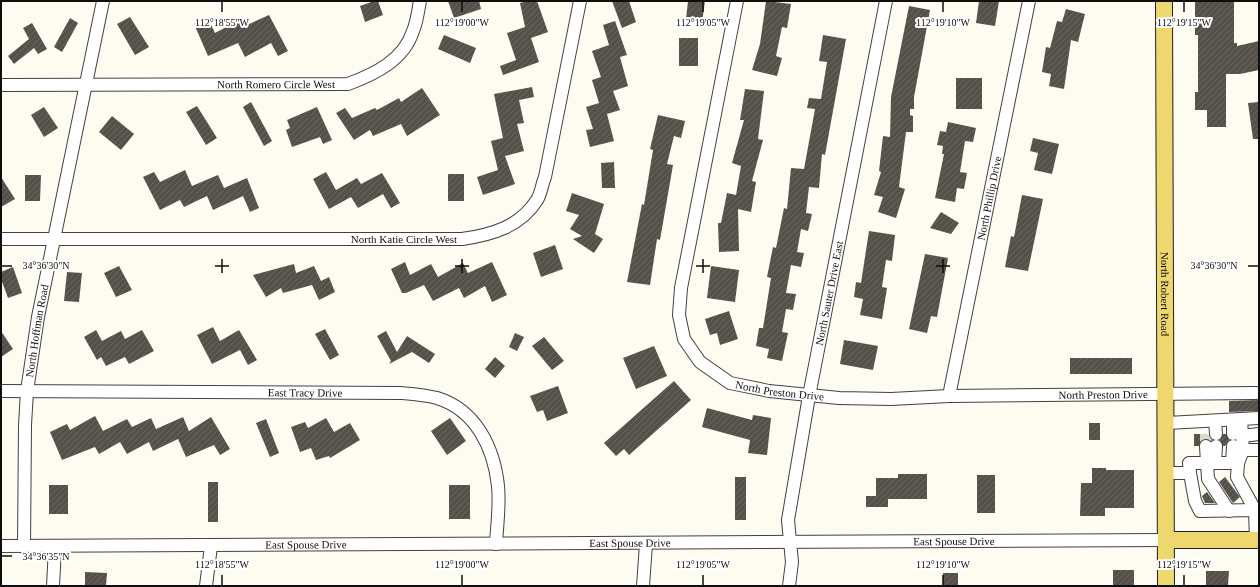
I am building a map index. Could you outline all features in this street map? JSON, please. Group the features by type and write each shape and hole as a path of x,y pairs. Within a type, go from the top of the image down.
{"main road":[{"name":"North Robert Road","path":"1164,1 1167,394 1166,586"},
{"name":"East Spouse Drive","path":"1166,540 1258,540"}],"street":[{"name":"North Hoffman Road","path":"24,547 25,425 38,317 103,1"},
{"name":"North Romero Circle West","path":"1,85 348,84 369,76 390,63 402,51 413,32 420,1"},
{"name":"North Katie Circle West","path":"1,239 462,238 486,236 506,228 523,217 537,200 545,176 580,1"},
{"name":"North Preston Drive","path":"737,1 681,288 680,321 684,339 700,362 730,383 769,391 809,396 891,398 949,396 1256,394"},
{"name":"North Sauter Drive East","path":"789,586 792,562 788,520 809,396 886,1"},
{"name":"North Phillip Drive","path":"949,396 1029,1"},
{"name":"East Tracy Drive","path":"1,391 401,393 437,398 461,409 481,430 492,454 498,486 496,544"},
{"path":"1258,540 1257,510 1237,478 1235,463 1238,435 1259,418"},
{"path":"1167,423 1211,428 1259,442"},
{"path":"1238,435 1259,425"},
{"path":"1238,435 1259,434"},
{"path":"1238,435 1259,450"},
{"path":"1211,446 1211,463 1208,479 1229,511"},
{"path":"1235,463 1189,463 1195,501 1200,511 1257,510"},
{"path":"1166,473 1190,474"},
{"name":"East Spouse Drive","path":"1,546 646,544 1166,540"},
{"path":"643,586 646,544"},
{"path":"206,586 211,546"},
{"path":"53,586 55,547"}],"building":[{"path":"378,1 383,15 365,22 360,6"},
{"path":"448,1 479,1 481,9 454,18"},
{"path":"537,1 548,32 531,38 539,62 503,75 500,66 516,60 507,33 525,27 520,3"},
{"path":"612,1 629,1 636,22 622,28"},
{"path":"688,1 705,1 702,22 686,19"},
{"path":"766,1 791,4 787,28 782,27 776,56 782,58 777,76 752,70 760,44"},
{"path":"979,1 999,1 995,26 976,23"},
{"path":"1195,2 1234,2 1234,43 1237,43 1237,46 1259,41 1259,70 1240,74 1226,74 1226,127 1207,127 1207,110 1195,110 1195,92 1198,92 1198,35 1195,35"},
{"path":"909,6 930,10 914,97 914,109 910,109 910,115 913,116 913,132 906,132 899,187 905,189 896,218 878,212 883,197 874,195 881,172 879,171 883,136 890,137 891,97"},
{"path":"1066,9 1085,14 1078,42 1071,40 1064,89 1049,86 1051,74 1042,72 1046,47 1050,48 1057,21 1062,22"},
{"path":"269,15 288,51 278,56 271,43 245,57 238,43 208,56 194,24 208,18 215,33 243,18 247,25"},
{"path":"130,17 149,47 135,55 117,24"},
{"path":"70,18 78,23 62,52 54,47"},
{"path":"615,21 627,55 620,57 628,86 613,91 620,110 607,114 614,141 590,147 586,130 593,129 586,107 599,103 592,80 601,77 592,51 609,45 603,25"},
{"path":"32,23 47,49 38,54 34,48 14,64 8,56 29,39 23,28"},
{"path":"444,35 476,48 470,63 438,49"},
{"path":"823,35 846,39 825,155 822,154 819,188 809,187 806,213 812,214 808,231 801,229 797,252 804,253 801,267 791,265 786,293 796,294 793,310 786,309 782,332 788,333 782,361 767,358 769,349 756,346 759,328 763,328 771,278 767,277 773,247 776,248 784,208 787,209 791,168 804,169 815,109 807,108 809,98 821,99 827,62 819,61"},
{"path":"679,38 698,38 698,66 679,66"},
{"path":"956,78 982,78 982,109 956,109"},
{"path":"532,87 534,97 519,100 524,123 517,124 524,151 505,156 515,184 483,195 477,177 498,170 491,141 503,138 494,94"},
{"path":"422,88 440,115 407,136 401,124 373,136 370,130 354,140 336,113 345,108 352,118 375,108 377,110 399,98 401,102"},
{"path":"745,89 764,91 758,139 763,140 752,181 756,182 751,212 738,209 739,251 719,252 718,223 721,223 727,193 736,195 741,166 732,163 744,120 740,120"},
{"path":"251,102 272,141 264,146 243,107"},
{"path":"1259,102 1259,139 1253,139 1248,103"},
{"path":"197,106 217,138 206,145 186,112"},
{"path":"44,107 58,128 44,137 31,115"},
{"path":"317,107 332,140 323,144 320,137 292,147 286,130 290,128 287,120"},
{"path":"658,115 685,121 681,138 674,136 667,164 673,165 660,240 657,239 650,285 627,282 642,204 644,205 653,150 650,149"},
{"path":"112,116 134,134 121,150 99,132"},
{"path":"948,122 976,128 973,142 965,141 960,172 967,173 964,189 957,188 955,202 935,198 944,154 942,154 943,146 937,145 940,131 946,132"},
{"path":"1033,138 1059,144 1052,174 1034,170 1038,153 1030,151"},
{"path":"614,162 615,188 602,188 601,163"},
{"path":"185,170 192,186 218,175 224,188 247,178 259,208 250,212 243,196 213,210 207,196 184,207 180,200 160,210 143,177 154,172 160,182"},
{"path":"326,172 336,190 357,178 361,184 382,173 400,203 391,208 383,194 358,208 351,197 329,209 313,179"},
{"path":"448,174 464,174 464,201 448,201"},
{"path":"25,175 41,175 40,201 25,201"},
{"path":"1,177 15,199 1,207"},
{"path":"572,193 604,204 595,234 603,239 594,253 573,239 582,236 570,229 579,215 566,211"},
{"path":"1022,195 1043,199 1028,271 1005,267 1011,236 1014,237"},
{"path":"941,212 959,223 951,234 930,228"},
{"path":"869,231 895,235 892,261 886,260 882,287 887,288 882,319 860,315 863,299 854,297 856,282 861,283"},
{"path":"555,245 563,269 541,277 533,253"},
{"path":"925,254 948,258 937,317 931,316 927,333 909,329"},
{"path":"405,262 410,275 431,264 438,277 463,263 468,273 492,262 507,295 492,302 485,286 464,298 459,288 433,301 424,285 406,293 402,293 391,269"},
{"path":"294,264 296,273 314,266 321,281 329,277 335,292 319,300 312,285 283,293 281,288 266,297 253,275"},
{"path":"119,266 132,290 116,297 104,273"},
{"path":"711,266 739,270 735,302 707,298"},
{"path":"13,267 22,293 8,298 1,279 1,272"},
{"path":"67,272 82,273 79,302 64,301"},
{"path":"729,311 738,339 720,345 717,333 710,335 705,319"},
{"path":"213,327 220,341 239,330 257,360 248,365 240,350 212,364 197,335"},
{"path":"325,329 339,355 330,360 315,334"},
{"path":"96,330 102,341 121,331 125,339 142,330 154,351 129,364 125,357 106,366 101,357 97,360 84,337"},
{"path":"1,331 13,349 1,357"},
{"path":"386,331 397,352 407,336 435,354 429,363 412,352 389,364 391,361 377,336"},
{"path":"515,333 524,337 517,351 509,347"},
{"path":"544,337 564,361 552,370 532,346"},
{"path":"844,340 878,346 873,370 840,364"},
{"path":"654,346 667,376 636,389 623,358"},
{"path":"495,357 505,366 495,378 485,369"},
{"path":"1070,358 1132,358 1132,374 1070,374"},
{"path":"674,381 691,400 629,455 624,449 616,456 604,443"},
{"path":"558,386 568,413 547,421 543,410 537,412 530,396"},
{"path":"1259,400 1259,411 1229,412 1229,401"},
{"path":"707,408 752,420 753,415 771,418 767,455 748,453 750,440 702,427"},
{"path":"95,416 103,431 127,419 132,427 151,418 156,429 183,417 189,431 211,417 230,449 220,455 214,445 186,457 178,439 153,451 149,442 127,454 120,442 99,454 95,447 62,460 50,432 67,424 70,430"},
{"path":"326,418 334,432 350,423 360,440 330,458 329,456 316,460 311,448 300,452 291,427 305,422 308,428"},
{"path":"450,418 466,441 447,455 431,431"},
{"path":"266,419 279,453 270,457 256,423"},
{"path":"1089,423 1100,423 1100,440 1089,440"},
{"path":"1194,434 1208,434 1212,440 1202,440 1199,446 1194,446"},
{"path":"1223,434 1226,434 1229,440 1225,446 1223,446 1220,440"},
{"path":"1092,468 1106,468 1106,470 1134,470 1134,508 1105,508 1105,516 1080,516 1081,483 1092,483"},
{"path":"898,474 927,474 927,499 888,499 888,507 866,507 866,496 876,496 876,478 898,478"},
{"path":"977,475 995,475 995,513 977,513"},
{"path":"735,477 746,477 746,520 735,520"},
{"path":"1225,477 1240,497 1233,503 1219,482"},
{"path":"208,482 218,482 218,522 208,522"},
{"path":"49,485 68,485 68,514 49,514"},
{"path":"449,485 470,485 470,519 449,519"},
{"path":"1207,492 1215,503 1205,503 1202,496"},
{"path":"1113,570 1134,570 1134,586 1113,586"},
{"path":"1206,571 1229,571 1228,586 1206,586"},
{"path":"85,572 107,573 106,586 85,586"},
{"path":"943,573 958,573 958,586 943,586"}],"tunnel":[{"path":"1206,434 1206,446"}]}
